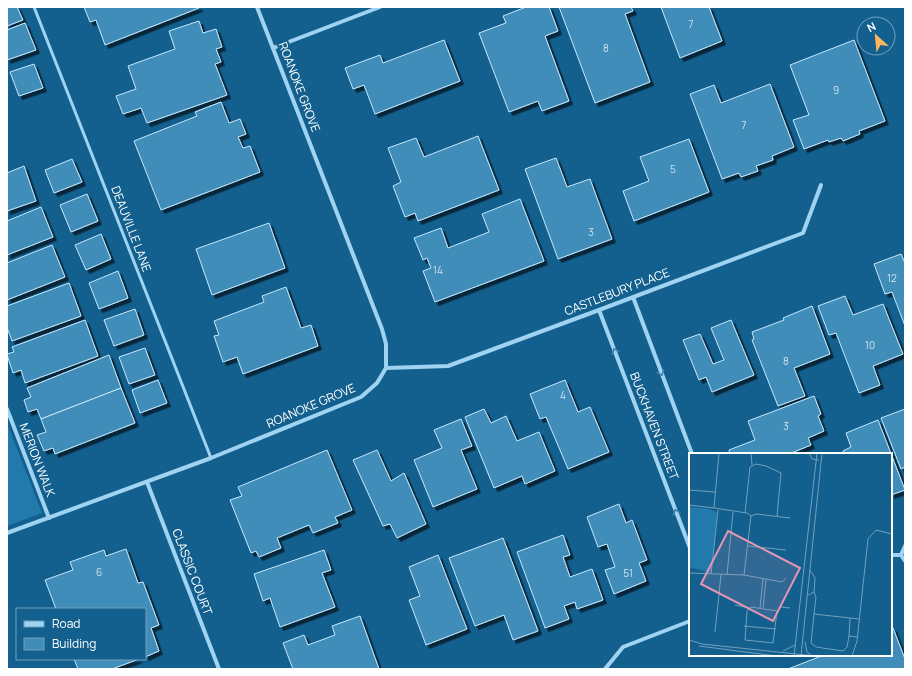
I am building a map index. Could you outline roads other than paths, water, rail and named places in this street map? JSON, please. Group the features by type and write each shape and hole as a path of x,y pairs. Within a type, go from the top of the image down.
{"street":[{"name":"ROANOKE GROVE","path":"7,533 211,458 361,397 377,383 386,368 386,344 382,329 258,7"},
{"path":"273,48 380,7"},
{"name":"CASTLEBURY PLACE","path":"386,368 448,366 803,233 821,185"},
{"path":"633,297 692,453"},
{"name":"BUCKHAVEN STREET","path":"599,310 689,545"},
{"name":"MERION WALK","path":"7,410 49,518"},
{"name":"CLASSIC COURT","path":"147,482 219,669"},
{"path":"901,555 905,546"},
{"path":"892,555 901,555"},
{"path":"901,555 905,561"},
{"path":"605,669 623,647 689,621"}],"lane":[{"name":"DEAUVILLE LANE","path":"34,7 211,458"}]}
